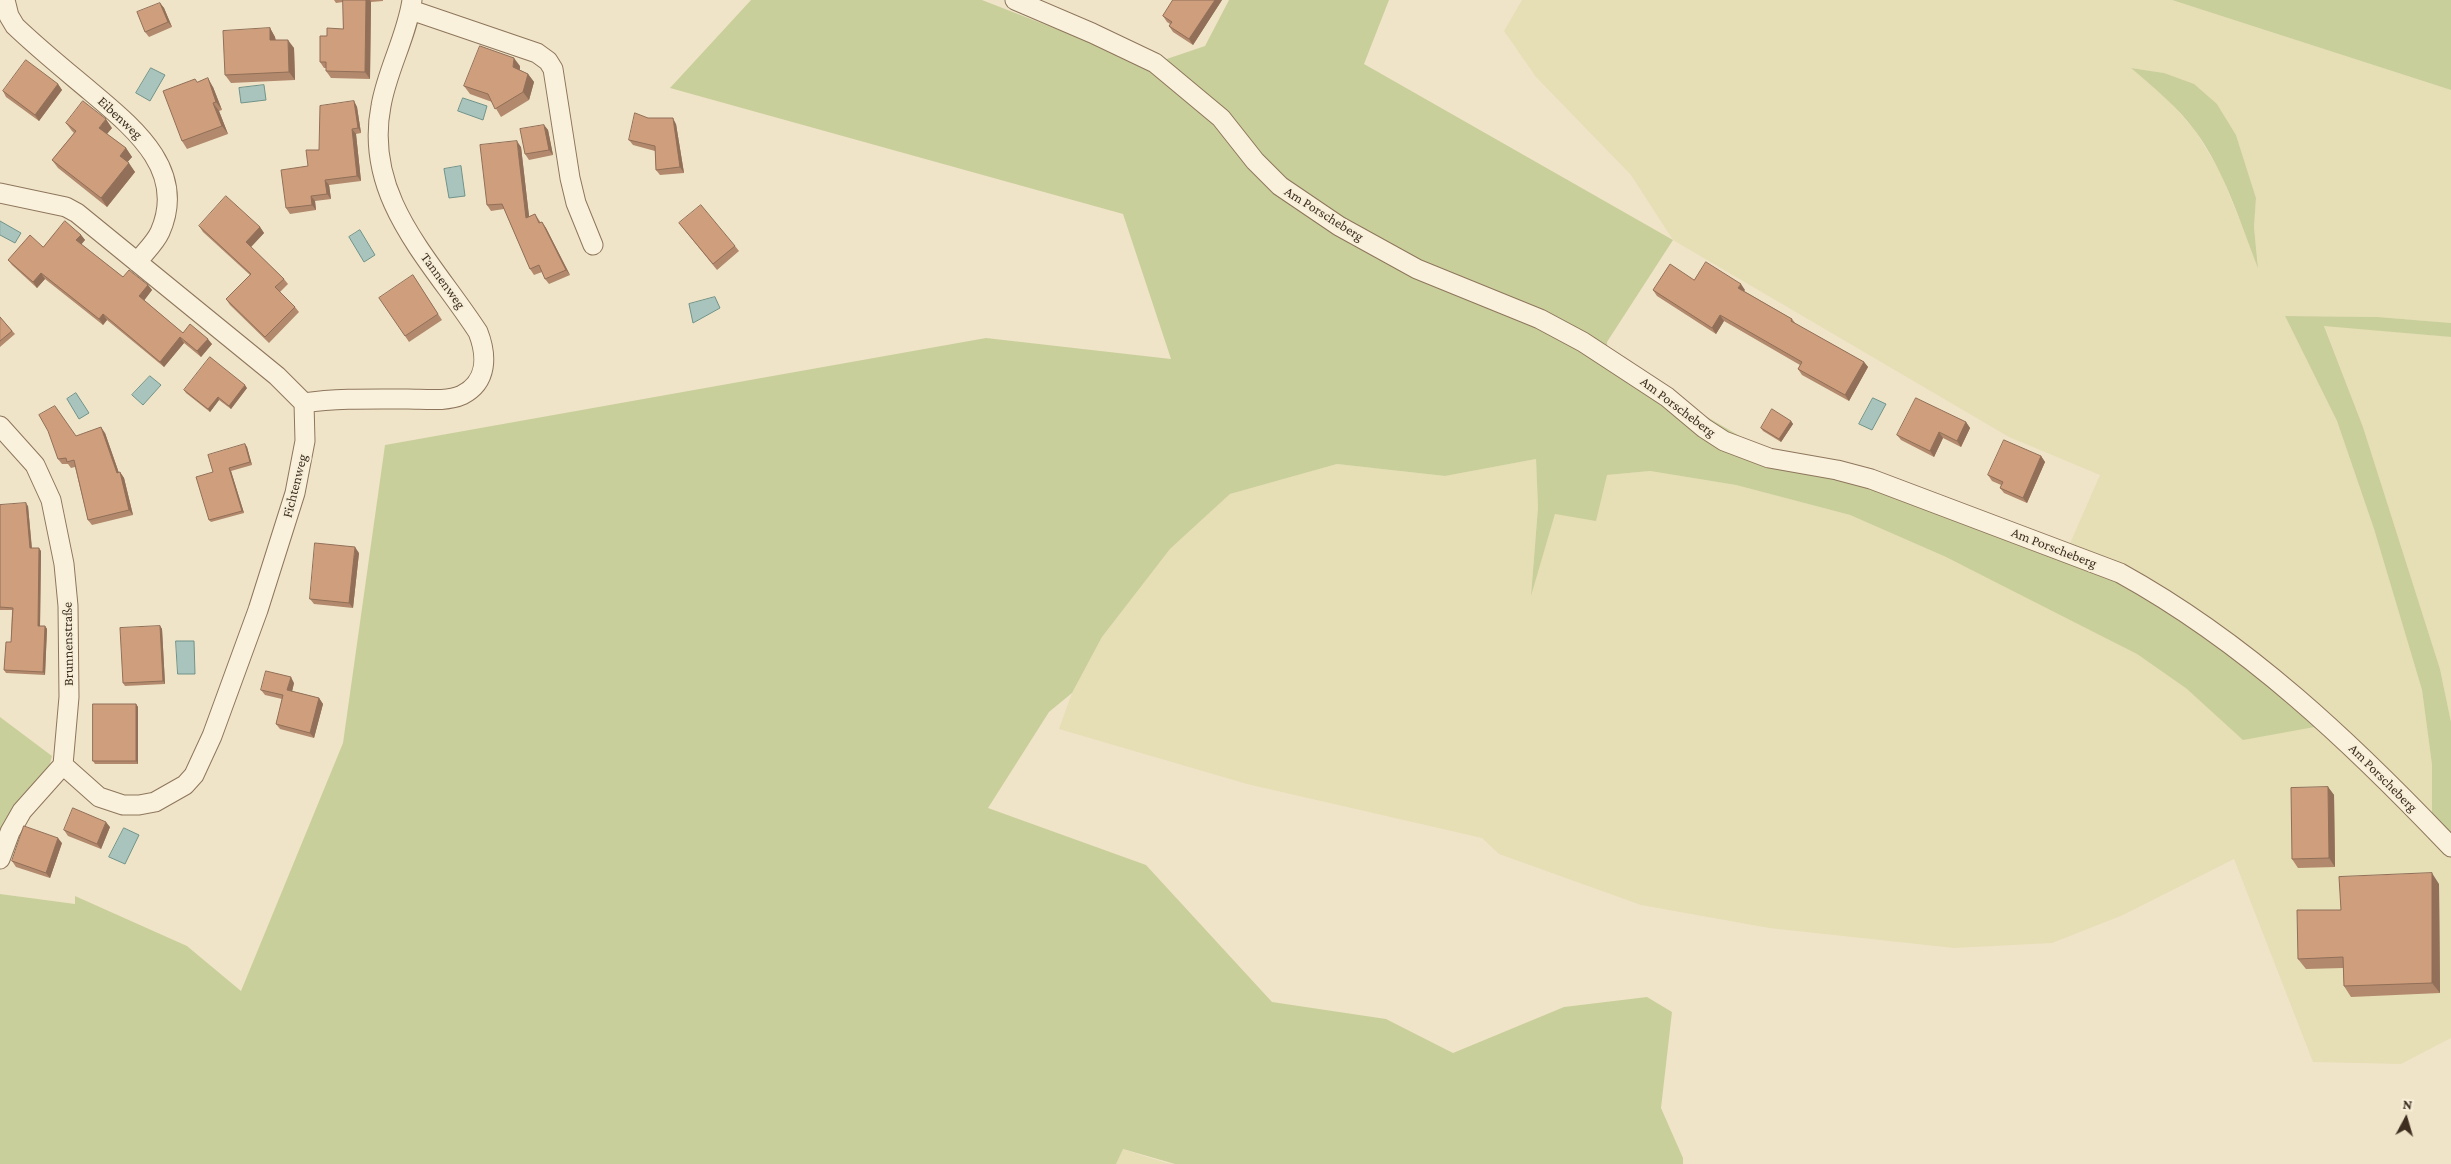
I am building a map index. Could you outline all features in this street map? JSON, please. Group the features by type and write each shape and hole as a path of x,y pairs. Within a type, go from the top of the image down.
{"street":[{"name":"Eibenweg","path":"4,0 9,16 15,26 137,131 157,162 165,182 167,200 165,216 153,243 137,262"},
{"name":"Am Porscheberg","path":"1015,0 1155,62 1221,118 1280,186 1339,226 1417,269 1540,319 1583,342 1661,392 1704,428 1724,441 1769,458 1837,470 1871,479 2120,574 2143,586 2235,649 2311,710 2378,772 2451,848"},
{"name":"Tannenweg","path":"304,403 338,400 428,399 461,395 473,387 482,376 486,362 484,348 478,332 403,223 385,186 378,143 381,104 411,5 537,53 548,61 553,69 570,178 576,203 593,245"},
{"path":"0,193 71,210 277,376 304,403"},
{"name":"Fichtenweg","path":"63,765 99,797 123,806 139,806 155,802 185,784 194,775 212,736 258,610 295,493 305,440 304,403"},
{"name":"Brunnenstraße","path":"0,426 16,442 42,477 51,500 58,531 64,564 68,606 69,697 63,765"},
{"path":"0,859 10,832 22,811 63,765"}],"shaded area":[{"path":"1522,0 2172,0 2451,90 2451,323 2378,317 2285,316 2337,421 2374,529 2422,690 2432,765 2432,817 2398,779 2334,717 2276,667 2202,612 2158,584 2068,548 2100,475 2009,437 1673,240 1631,175 1536,77 1504,31","holes":["2131,68 2164,73 2217,104 2236,135 2256,198 2254,227 2258,265 2220,172 2196,132 2171,103"]},
{"path":"2324,325 2451,337 2451,722 2440,669 2363,427"},
{"path":"1536,459 1538,507 1531,595 1555,514 1607,475 1650,471 1736,485 1850,515 1946,557 2137,654 2187,689 2320,726 2409,811 2451,856 2451,1038 2401,1064 2313,1062 2234,859 2123,915 2052,943 1954,948 1769,928 1641,905 1499,854 1482,838 1247,784 1059,729 1072,693 1102,637 1170,549 1230,494 1337,464 1445,476"},
{"path":"1122,1149 1167,1163 1175,1164 1116,1164"}],"green space":[{"path":"751,0 982,0 1149,65 1205,46 1229,0 1389,0 1364,64 1673,240 1607,342 1608,359 1772,455 1860,484 2126,584 2221,646 2320,726 2243,740 2187,689 2137,654 1946,557 1850,515 1736,485 1650,471 1607,475 1596,521 1555,514 1531,596 1538,507 1536,459 1445,476 1337,464 1230,494 1170,549 1102,637 1072,693 1049,712 988,808 1146,865 1272,1002 1386,1019 1453,1053 1564,1007 1647,997 1672,1012 1661,1108 1683,1158 1683,1164 1175,1164 1123,1149 1116,1164 0,1164 0,894 75,904 75,896 187,946 241,991 343,743 385,445 986,338 1171,359 1123,214 670,88"},
{"path":"2172,0 2451,0 2451,90"},
{"path":"2131,68 2164,73 2194,84 2217,104 2236,135 2256,198 2254,227 2258,268 2224,180 2206,147 2181,114"},
{"path":"2285,316 2378,317 2451,323 2451,337 2324,326 2363,427 2440,669 2451,722 2451,837 2432,817 2432,765 2422,690 2374,529 2337,421"},
{"path":"0,717 52,756 50,764 23,801 0,841"}],"water":[{"path":"151,68 165,75 150,101 136,93"},
{"path":"264,85 266,100 241,103 239,88"},
{"path":"463,98 487,106 483,120 458,111"},
{"path":"461,166 465,196 449,198 444,169"},
{"path":"0,221 21,233 15,243 0,235"},
{"path":"360,230 375,255 364,262 349,237"},
{"path":"715,297 720,308 693,323 689,304"},
{"path":"150,376 161,385 143,405 132,395"},
{"path":"76,393 89,413 79,419 67,399"},
{"path":"1873,398 1886,404 1872,430 1859,424"},
{"path":"176,641 194,641 195,674 178,674"},
{"path":"124,828 139,835 125,864 109,857"}],"building":[{"path":"343,0 366,0 365,72 326,71 326,62 320,62 320,36 327,36 327,28 343,29"},
{"path":"1173,0 1215,0 1189,39 1169,26 1172,22 1163,16"},
{"path":"160,3 168,22 145,32 137,12"},
{"path":"270,28 270,40 288,40 289,72 225,75 223,31"},
{"path":"480,46 514,58 513,67 528,74 523,92 495,109 488,94 464,86"},
{"path":"26,60 58,84 35,115 3,91"},
{"path":"208,78 216,102 213,103 222,126 182,141 163,91 195,79 197,82"},
{"path":"83,101 106,119 99,128 126,148 120,156 129,163 101,198 52,160 76,131 66,123"},
{"path":"354,101 358,128 352,129 357,176 325,180 327,194 311,196 312,205 286,208 281,170 308,166 306,150 319,150 320,106"},
{"path":"635,113 648,118 673,118 680,167 656,170 655,146 629,140"},
{"path":"544,125 549,150 525,154 520,129"},
{"path":"517,141 526,218 535,214 539,223 542,222 566,270 545,279 539,265 530,269 502,204 487,205 480,145"},
{"path":"226,196 260,227 246,242 284,279 275,287 295,307 265,337 226,299 251,274 199,226"},
{"path":"701,205 735,246 713,264 679,223"},
{"path":"65,221 81,235 76,240 123,277 129,270 148,285 139,296 183,333 190,324 208,339 197,351 180,337 160,362 103,314 99,319 41,273 33,282 8,260 30,235 43,247"},
{"path":"1706,262 1741,284 1738,288 1792,319 1791,321 1864,362 1845,395 1798,369 1802,362 1720,315 1712,328 1653,290 1670,264 1694,280"},
{"path":"413,275 438,314 405,336 379,298"},
{"path":"0,317 12,331 0,341"},
{"path":"210,357 245,385 229,406 218,397 208,409 184,390"},
{"path":"1916,398 1966,422 1957,441 1939,432 1930,451 1897,435"},
{"path":"55,406 76,436 101,427 117,473 120,472 129,510 88,520 74,460 67,462 66,458 58,459 48,431 39,415"},
{"path":"1772,409 1791,421 1779,439 1761,428"},
{"path":"2004,440 2041,456 2023,498 2000,488 2003,482 1988,475"},
{"path":"245,444 250,462 229,468 242,511 209,520 196,477 213,472 208,455"},
{"path":"26,503 30,548 39,548 38,626 45,626 43,672 4,670 6,642 11,642 13,608 0,607 0,505"},
{"path":"315,543 355,547 349,603 310,599"},
{"path":"160,626 163,681 123,683 120,628"},
{"path":"266,671 291,677 287,690 319,698 310,733 276,724 283,695 261,690"},
{"path":"93,704 136,704 136,761 93,761"},
{"path":"2328,787 2329,858 2292,859 2291,788"},
{"path":"73,808 106,822 97,844 64,830"},
{"path":"24,826 58,838 46,873 12,861"},
{"path":"2432,873 2432,983 2344,986 2343,957 2298,959 2297,910 2341,910 2339,877"}]}
